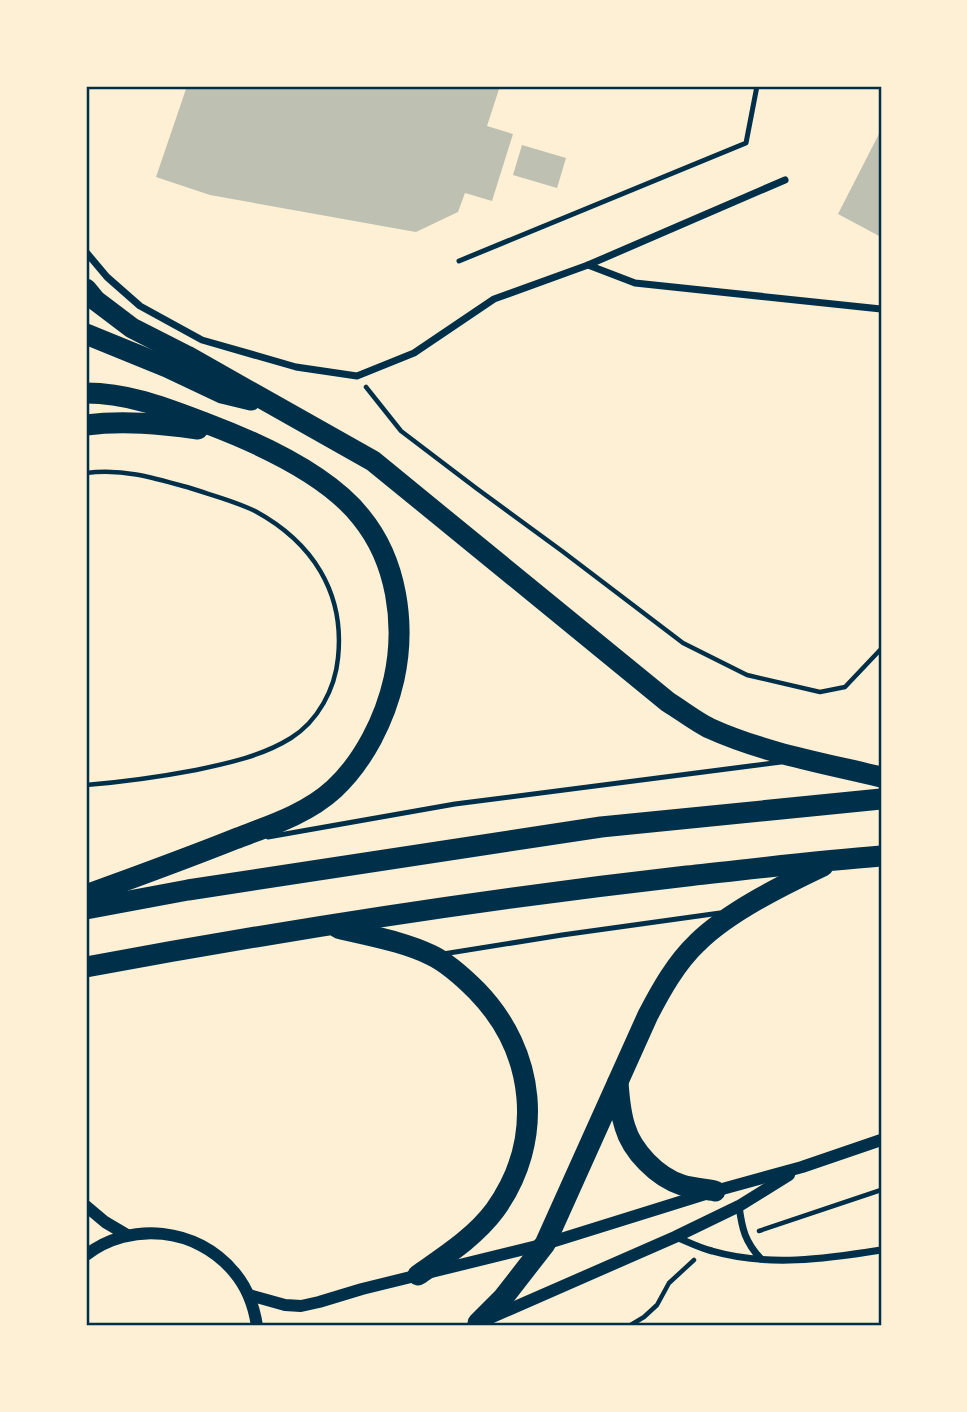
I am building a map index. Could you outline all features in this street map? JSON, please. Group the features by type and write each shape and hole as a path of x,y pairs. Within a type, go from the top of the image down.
{"highway":[{"path":"86,289 95,300 132,328 373,461 668,702 707,727 746,743 802,760 881,777"},
{"path":"86,334 222,393 276,406"},
{"path":"86,393 153,403 236,435 289,462 339,495 361,517 379,545 390,571 395,592 399,640 397,663 386,708 360,759 333,790 302,811 86,895"},
{"path":"86,425 115,421 236,435"},
{"path":"86,909 188,890 600,827 881,799"},
{"path":"86,967 326,925 579,888 881,856"},
{"path":"475,1324 503,1298 545,1244 648,1015 677,966 696,943 718,925 792,881 837,860"},
{"path":"326,925 433,955 488,1002 503,1022 518,1052 528,1123 523,1154 512,1182 495,1210 468,1238 418,1275"},
{"path":"618,1080 625,1129 645,1160 660,1174 681,1184 715,1191"}],"street":[{"path":"86,252 107,277 140,306 202,340 296,367 357,376 414,353 494,299 589,265 785,180"},
{"path":"589,265 635,284 881,309"},
{"path":"249,1295 285,1305 300,1306 545,1244 802,1167 881,1140"},
{"path":"475,1324 675,1237 738,1206 802,1167"},
{"path":"86,1206 127,1235"},
{"path":"738,1206 745,1237 762,1260"},
{"path":"86,1255 98,1245 127,1235 156,1232 185,1238 211,1251 233,1271 249,1295 257,1326"},
{"path":"675,1237 712,1252 762,1260 787,1261 881,1250"}],"lane":[{"path":"459,261 746,143 757,86"},
{"path":"220,845 455,804 802,760"},
{"path":"433,955 741,910"}],"path":[{"path":"357,376 401,431 683,643 747,675 820,692 845,687 881,649"},
{"path":"86,473 126,471 147,475 253,510 283,528 303,545 326,578 337,623 339,647 337,670 328,694 315,717 293,737 237,761 176,774 86,785"},
{"path":"745,1237 881,1190"},
{"path":"629,1326 645,1317 657,1305 669,1283 682,1269 697,1258 712,1252"}],"building":[{"path":"187,86 500,86 487,126 513,134 492,201 465,193 458,212 416,232 210,195 156,177"},
{"path":"881,130 881,237 838,214"},
{"path":"522,145 566,158 557,188 513,175"}]}
